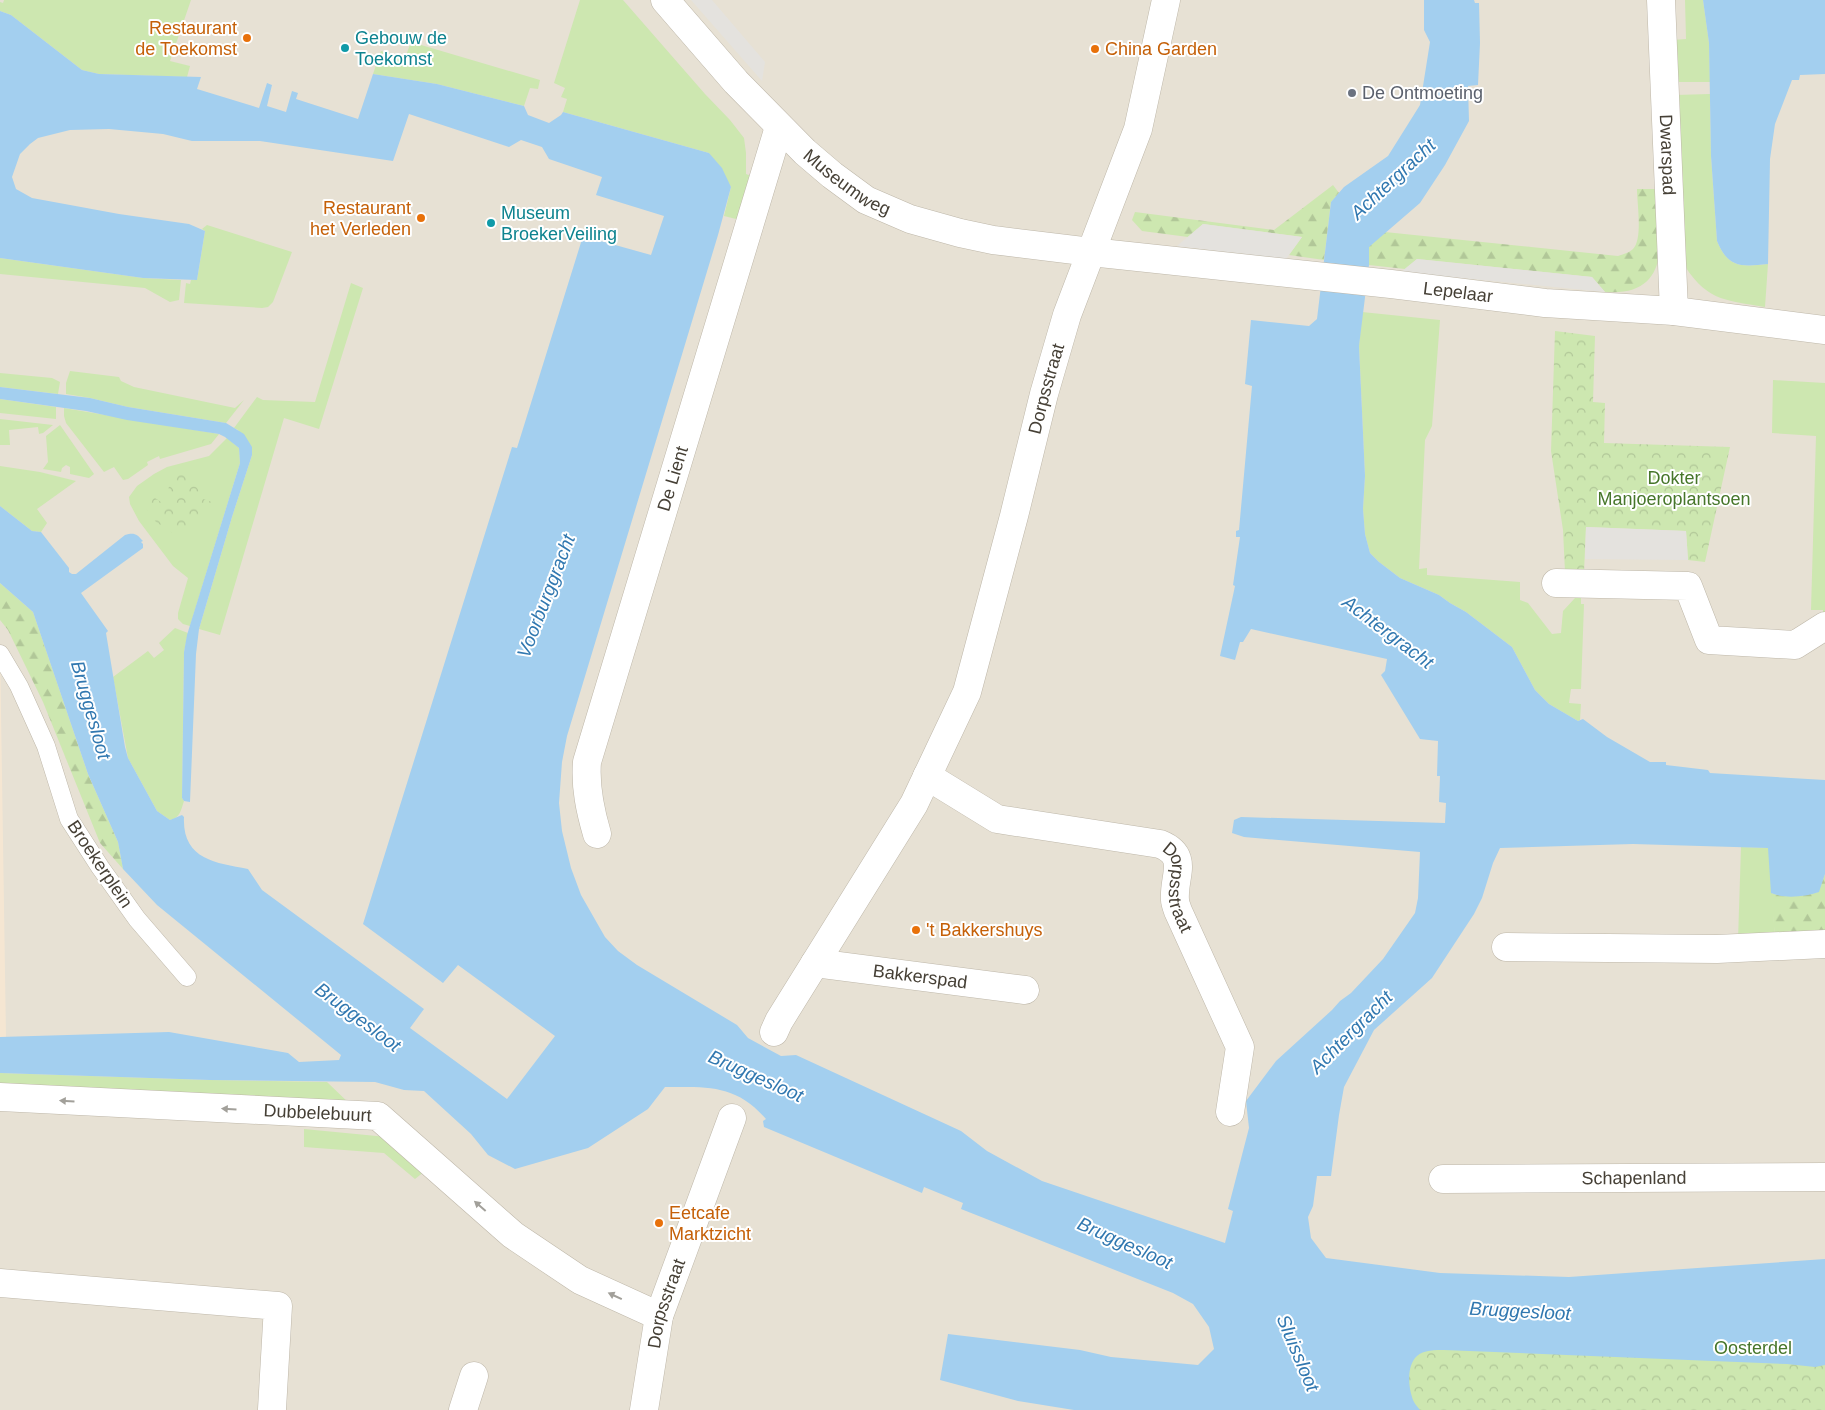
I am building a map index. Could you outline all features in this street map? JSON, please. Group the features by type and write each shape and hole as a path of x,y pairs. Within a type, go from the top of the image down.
{"street":[{"name":"Museumweg","path":"665,0 736,82 779,127 832,176 866,200 910,220 977,237 1091,252"},
{"name":"Dorpsstraat","path":"774,1032 914,804 967,692 1044,394 1068,315 1138,130 1166,0"},
{"name":"Dwarspad","path":"1662,0 1674,311"},
{"name":"De Lient","path":"597,834 591,815 586,781 587,762 779,127"},
{"name":"Lepelaar","path":"1091,252 1390,284 1546,303 1674,311 1825,330"},
{"path":"1556,583 1688,586 1709,640 1795,645 1825,626"},
{"name":"Dorpsstraat","path":"927,776 997,819 1160,844 1172,851 1178,864 1175,899 1178,911 1240,1047 1230,1112"},
{"path":"1506,947 1717,950 1825,944"},
{"name":"Bakkerspad","path":"815,963 1025,990"},
{"name":"Dubbelebuurt","path":"0,1097 378,1116 513,1235 580,1280 659,1316"},
{"name":"Dorpsstraat","path":"644,1410 659,1316 732,1118"},
{"name":"Schapenland","path":"1443,1179 1825,1177"},
{"path":"0,1283 278,1306 272,1409"},
{"path":"463,1410 474,1376"}],"lane":[{"name":"Broekerplein","path":"0,654 19,686 46,746 69,819 137,919 187,977"}],"shaded area":[{"path":"0,0 1825,0 1825,1410 0,1410"},
{"path":"691,0 712,0 765,62 762,81"},
{"path":"1203,224 1302,237 1286,259 1177,246"},
{"path":"1417,259 1592,277 1605,292 1401,272"},
{"path":"1586,527 1686,531 1688,560 1585,559"},
{"path":"0,646 6,1037 0,1037"}],"green space":[{"path":"4,0 191,0 170,61 190,66 187,77 99,74 82,70 11,15 0,11 0,2 3,3"},
{"path":"580,0 623,0 744,138 746,174 754,177 740,220 724,216 731,187 709,153 563,112 567,99 561,97 565,88 554,83"},
{"path":"1685,0 1703,0 1709,43 1710,82 1674,82 1673,40 1686,39"},
{"path":"411,42 540,80 538,89 530,88 524,106 437,84 373,74 381,51 405,58"},
{"path":"1710,94 1711,156 1717,241 1721,250 1736,264 1768,264 1765,307 1726,300 1707,291 1698,283 1681,260 1675,95"},
{"path":"1333,185 1339,193 1331,202 1324,260 1289,255 1302,237 1203,224 1188,237 1142,231 1132,220 1135,212 1274,230"},
{"path":"1637,189 1659,189 1661,244 1653,274 1643,285 1627,291 1605,292 1592,277 1417,259 1405,269 1369,265 1369,246 1385,232 1618,256 1633,249 1638,237"},
{"path":"207,225 292,252 273,302 268,307 184,303 186,283 190,284 191,280 197,280 205,231 202,229"},
{"path":"0,258 143,278 181,280 179,300 170,302 145,288 0,274"},
{"path":"351,283 363,288 319,429 284,418 220,635 199,629 252,455 238,430 234,428 257,397 263,400 315,402"},
{"path":"1362,312 1440,320 1432,426 1425,440 1419,569 1427,568 1427,575 1520,582 1520,600 1528,603 1552,634 1561,633 1563,611 1575,598 1581,598 1581,604 1584,604 1581,689 1571,689 1569,703 1581,704 1580,720 1578,721 1549,704 1535,690 1512,647 1466,612 1439,595 1400,578 1370,553 1365,534 1363,509 1365,476 1359,346"},
{"name":"Dokter Manjoeroplantsoen","path":"1555,331 1595,336 1593,402 1605,403 1604,443 1730,447 1705,562 1688,560 1686,531 1586,527 1584,572 1565,572 1563,530 1551,451"},
{"path":"70,371 119,377 121,381 134,387 235,408 244,400 226,423 128,407 66,394 66,383"},
{"path":"0,373 52,378 60,382 58,394 0,387"},
{"path":"1773,380 1825,383 1825,613 1823,613 1823,610 1811,610 1816,436 1772,433"},
{"path":"0,399 56,407 56,419 0,413"},
{"path":"64,408 219,434 211,444 160,459 159,456 147,462 148,465 128,479 123,480 114,467 104,472 66,423"},
{"path":"0,419 53,425 39,434 38,427 9,430 10,445 0,445"},
{"path":"60,425 94,474 89,478 70,474 70,467 66,465 62,468 61,472 43,469 48,462 46,436"},
{"path":"227,438 239,448 240,463 190,626 183,624 178,619 188,578 173,566 139,521 130,504 129,497 137,486 154,474 167,467 209,456"},
{"path":"0,466 40,472 76,481 37,509 47,523 41,532 32,531 0,506"},
{"path":"177,472 185,472 206,486 200,498 212,502 207,518 195,515 180,538 156,522 142,503 149,494 161,502"},
{"path":"0,583 33,612 88,774 118,842 123,869 100,843 43,702 8,630 0,620"},
{"path":"175,628 188,633 184,652 182,798 184,801 178,815 170,820 157,811 128,758 113,677 148,651 154,658 164,650 159,643"},
{"path":"1741,847 1769,848 1775,938 1738,940"},
{"path":"1825,874 1825,937 1775,938 1771,893 1782,896 1795,896 1818,892"},
{"path":"0,1073 327,1082 352,1106 151,1091 0,1084"},
{"path":"304,1129 387,1137 425,1171 415,1179 384,1153 304,1147"},
{"name":"Oosterdel","path":"1825,1279 1825,1410 1408,1410 1393,1291"}],"water":[{"path":"1424,0 1474,0 1475,3 1479,3 1478,85 1468,86 1469,121 1445,165 1420,203 1369,247 1369,265 1359,346 1365,476 1363,509 1365,534 1370,553 1400,578 1439,595 1466,612 1512,647 1535,690 1549,704 1578,721 1583,719 1607,737 1650,762 1666,762 1666,765 1708,770 1710,773 1825,780 1825,874 1819,892 1788,897 1771,893 1768,848 1633,844 1500,848 1493,863 1482,898 1474,914 1432,978 1374,1030 1344,1087 1331,1176 1317,1176 1313,1206 1308,1217 1311,1238 1326,1258 1440,1273 1569,1277 1825,1259 1825,1365 1815,1367 1787,1364 1434,1350 1417,1356 1411,1365 1409,1381 1411,1392 1413,1401 1420,1410 1074,1410 1018,1401 940,1380 948,1334 1080,1350 1111,1357 1198,1365 1214,1349 1209,1327 1193,1304 1173,1293 961,1209 963,1203 924,1187 922,1193 764,1127 763,1121 766,1119 755,1108 732,1093 708,1088 665,1087 648,1109 588,1148 515,1169 488,1155 471,1134 424,1091 404,1090 375,1082 210,1080 0,1073 0,1037 169,1032 288,1053 299,1062 339,1060 341,1055 157,905 123,869 118,842 88,774 33,612 0,583 0,506 32,531 41,532 72,574 76,574 125,535 135,534 143,541 141,542 143,548 81,593 108,631 106,633 125,747 128,758 157,811 170,820 182,815 189,842 195,850 213,861 248,869 262,890 424,1009 410,1028 507,1099 555,1036 458,965 443,983 363,924 512,447 517,448 583,236 651,255 664,216 596,195 602,177 549,159 542,147 521,140 509,147 409,114 393,161 260,141 192,141 163,134 109,129 70,130 38,138 20,154 12,177 16,189 32,198 119,214 189,224 205,231 197,280 143,278 0,258 0,11 11,15 82,70 99,74 201,77 197,89 259,108 267,83 272,85 267,106 286,112 292,91 298,93 296,99 358,119 373,74 437,84 524,106 528,115 549,123 563,112 709,153 722,168 731,187 567,736 562,762 559,803 562,831 571,868 581,895 605,937 618,951 637,965 737,1025 748,1038 781,1056 796,1055 961,1131 987,1151 1042,1181 1225,1243 1233,1211 1228,1209 1249,1128 1246,1101 1276,1061 1351,993 1383,959 1415,913 1418,898 1420,852 1244,837 1232,833 1234,820 1241,817 1445,823 1446,803 1439,802 1440,776 1437,776 1438,741 1420,739 1381,675 1385,671 1387,659 1251,629 1243,642 1240,642 1235,660 1220,656 1235,586 1233,585 1240,537 1236,537 1236,531 1239,530 1252,386 1245,384 1251,320 1309,326 1317,319 1331,202 1344,187 1388,156 1420,105 1430,42 1424,30"},
{"path":"1703,0 1825,0 1825,74 1800,75 1799,80 1792,80 1775,124 1770,159 1768,264 1736,264 1721,250 1717,241 1711,156 1709,43"},
{"path":"0,387 90,398 128,407 226,423 244,434 252,447 252,455 199,629 196,654 190,802 184,801 182,798 184,652 187,635 240,463 239,448 219,434 127,420 86,411 0,399"}],"place":[{"name":"Restaurant de Toekomst","path":"247,38"},
{"name":"Gebouw de Toekomst","path":"345,48"},
{"name":"China Garden","path":"1095,49"},
{"name":"De Ontmoeting","path":"1352,93"},
{"name":"Restaurant het Verleden","path":"421,218"},
{"name":"Museum BroekerVeiling","path":"491,223"},
{"name":"'t Bakkershuys","path":"916,930"},
{"name":"Eetcafe Marktzicht","path":"659,1223"}],"water label":[{"name":"Achtergracht","path":"1393,179"},
{"name":"Voorburggracht","path":"546,596"},
{"name":"Achtergracht","path":"1388,632"},
{"name":"Bruggesloot","path":"91,710"},
{"name":"Bruggesloot","path":"358,1017"},
{"name":"Achtergracht","path":"1351,1032"},
{"name":"Bruggesloot","path":"756,1076"},
{"name":"Bruggesloot","path":"1125,1243"},
{"name":"Bruggesloot","path":"1520,1311"},
{"name":"Sluissloot","path":"1298,1353"}]}
